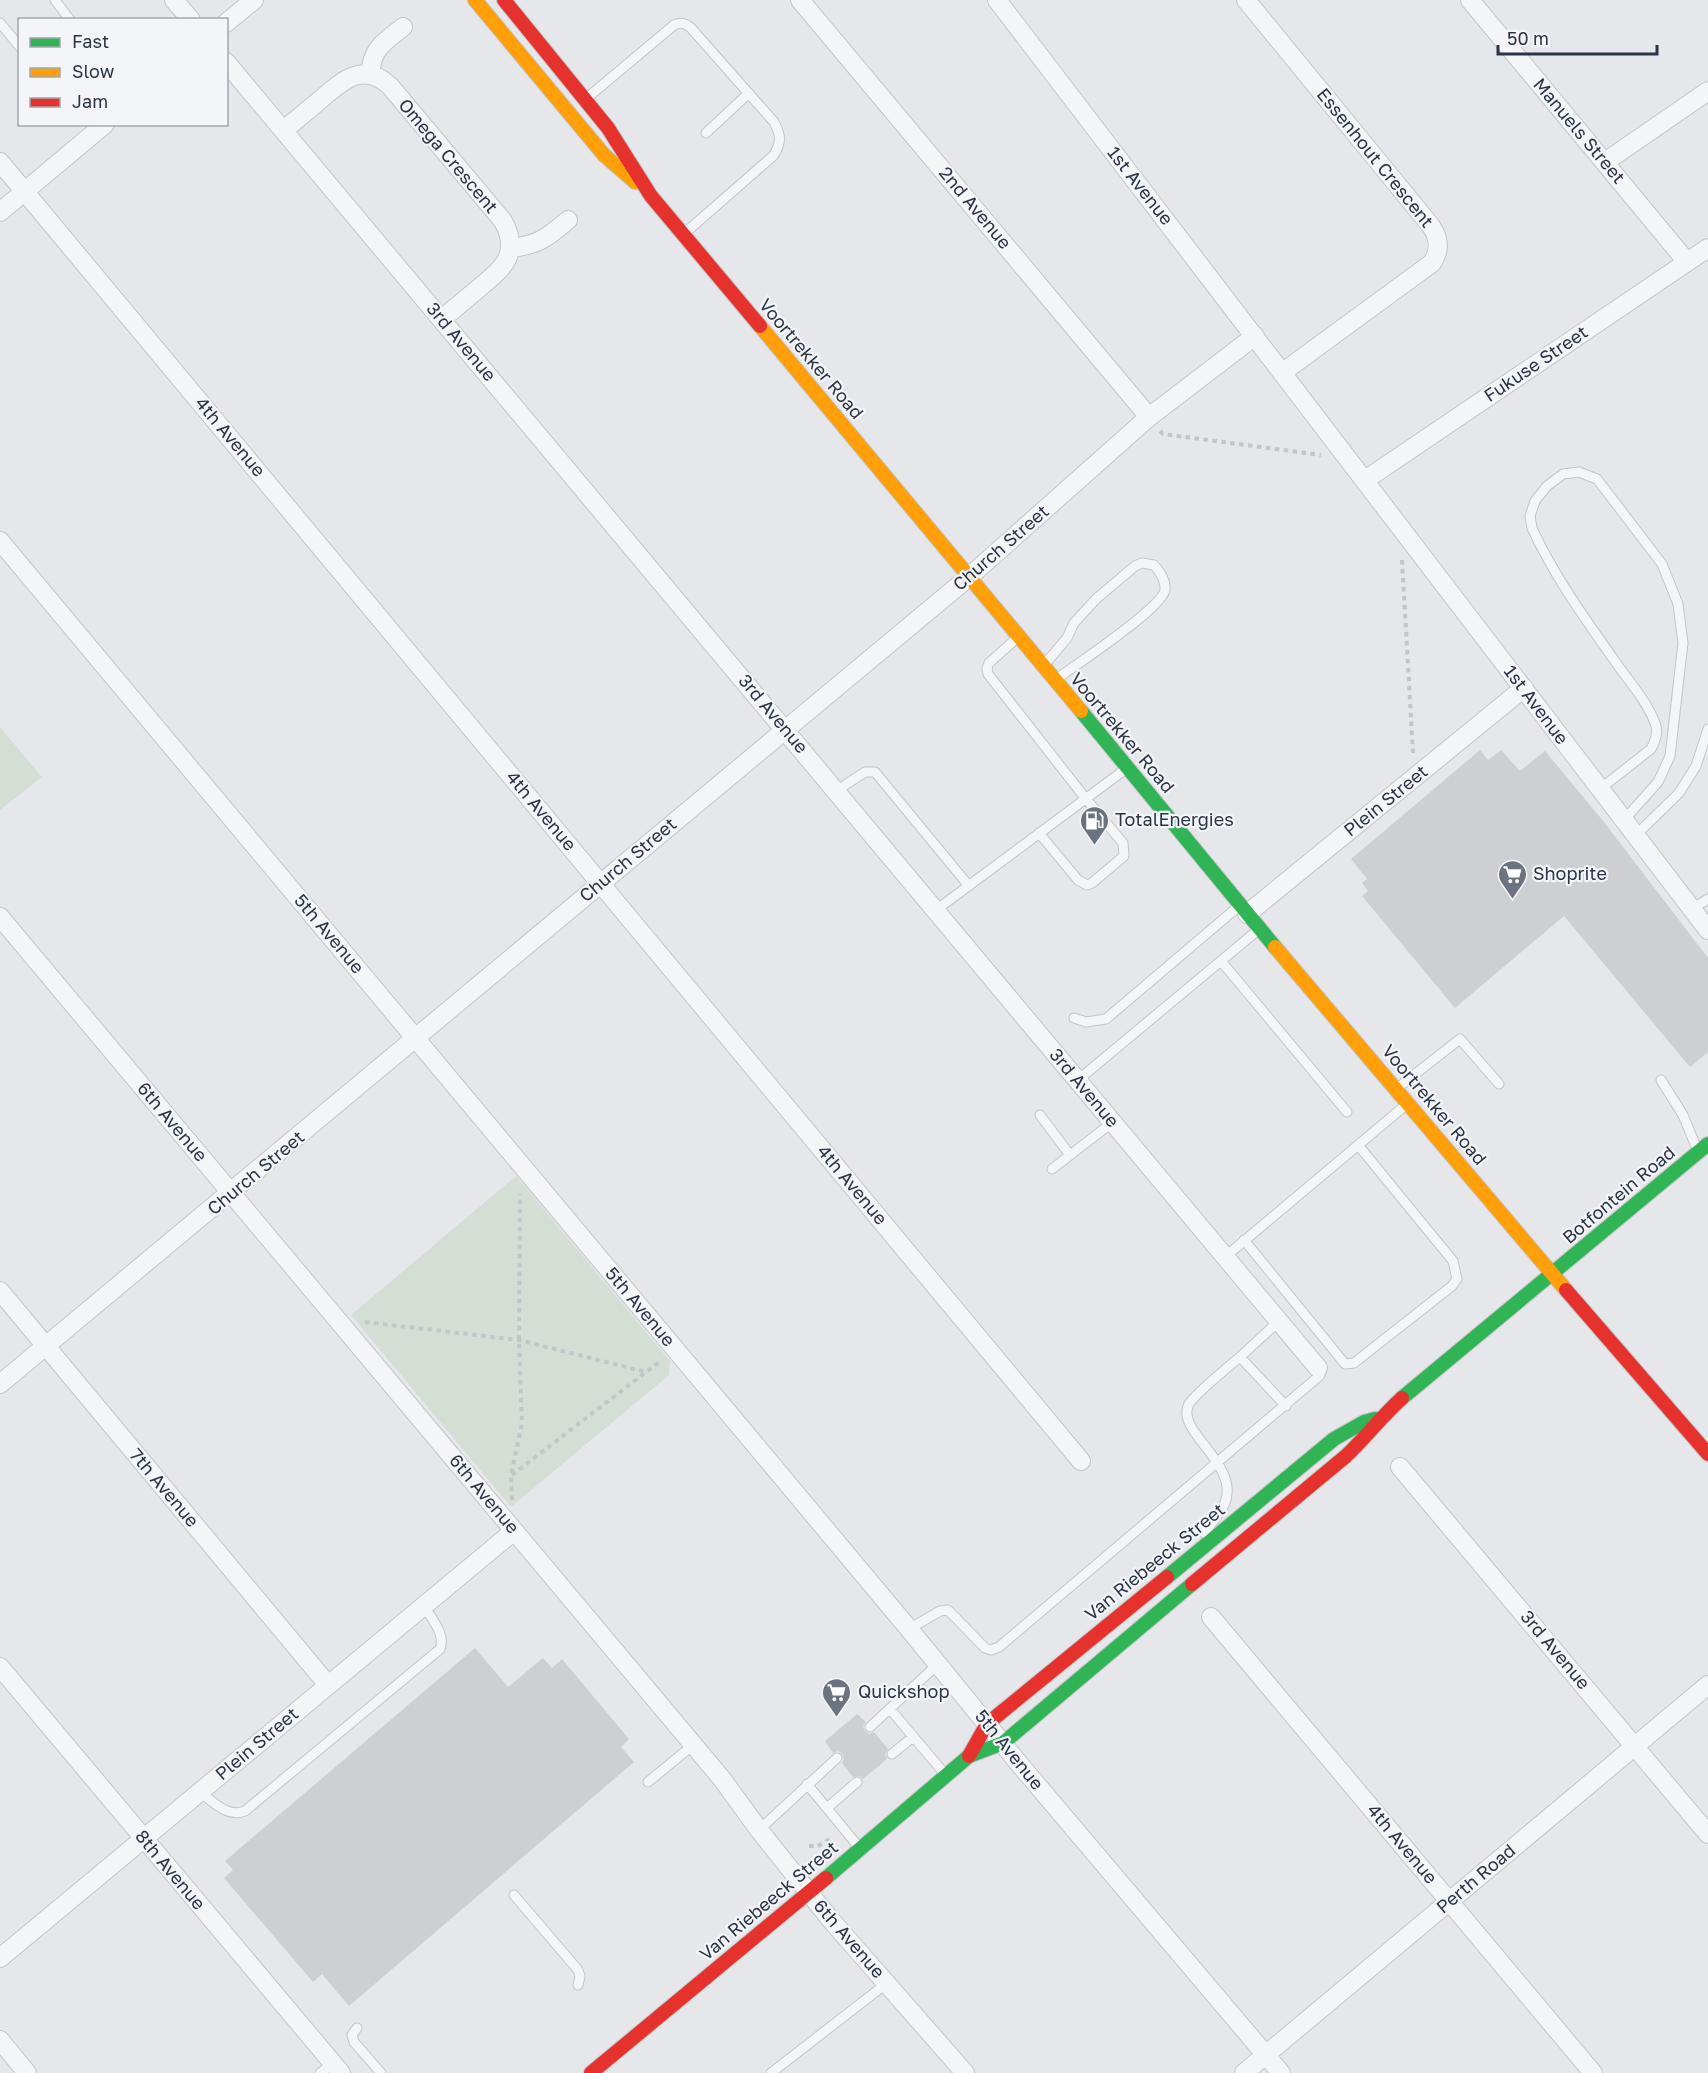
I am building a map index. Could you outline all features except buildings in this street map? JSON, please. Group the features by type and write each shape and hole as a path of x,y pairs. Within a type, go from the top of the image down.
{"main road":[{"name":"Voortrekker Road","path":"475,0 604,155 651,196 684,234 970,576 1244,910 1708,1454"},
{"name":"Voortrekker Road","path":"504,0 618,141 651,196"},
{"name":"Botfontein Road","path":"1553,1275 1703,1148"},
{"name":"Van Riebeeck Street","path":"969,1756 1003,1743 1346,1456 1370,1432 1381,1417 1553,1275"},
{"name":"Van Riebeeck Street","path":"591,2073 809,1893 969,1756 987,1724 1334,1439 1364,1422 1381,1417"}],"street":[{"path":"174,0 189,18"},
{"path":"228,21 254,0"},
{"name":"2nd Avenue","path":"800,0 1149,417"},
{"name":"1st Avenue","path":"997,0 1708,930"},
{"name":"Essenhout Crescent","path":"1246,0 1431,226 1438,241 1436,256 1425,269 1283,372"},
{"name":"Manuels Street","path":"1470,0 1687,262"},
{"path":"284,130 344,80 353,76 370,75 371,61 375,52 381,44 403,27"},
{"name":"3rd Avenue","path":"228,64 1318,1368"},
{"name":"Omega Crescent","path":"370,75 390,86 503,221 511,248"},
{"path":"1605,162 1708,91"},
{"path":"0,212 103,126"},
{"name":"4th Avenue","path":"0,162 1081,1461"},
{"path":"442,319 504,267 511,248 544,240 568,220"},
{"name":"Fukuse Street","path":"1365,480 1708,248"},
{"name":"Church Street","path":"0,1384 970,576 1149,417 1256,336"},
{"name":"5th Avenue","path":"0,541 1281,2073"},
{"name":"Plein Street","path":"1244,910 1414,778 1524,688"},
{"name":"6th Avenue","path":"0,917 722,1779 809,1893 965,2073"},
{"name":"7th Avenue","path":"0,1291 328,1685"},
{"name":"3rd Avenue","path":"1400,1467 1708,1834"},
{"name":"Plein Street","path":"0,1958 514,1530"},
{"name":"4th Avenue","path":"1211,1617 1593,2073"},
{"name":"8th Avenue","path":"0,1666 331,2070"},
{"name":"Perth Road","path":"1244,2073 1708,1685"},
{"path":"0,2040 27,2073"}],"lane":[{"path":"55,0 68,18"},
{"path":"0,23 18,44"},
{"path":"585,99 674,25 680,23 691,28 774,122 780,133 778,150 684,234"},
{"path":"706,133 749,93"},
{"path":"1600,789 1651,749 1657,731 1656,723 1636,691 1575,605 1532,528 1530,516 1535,501 1547,486 1563,474 1579,472 1597,479 1662,564 1677,604 1683,642 1670,756 1658,782 1624,820"},
{"path":"1044,666 1066,638 1074,623 1095,599 1135,566 1147,563 1154,565 1165,586 1164,593 1155,604 1106,644 1055,680"},
{"path":"1019,636 989,663 988,674 1123,843 1124,856 1092,884 1082,884 1039,833"},
{"path":"1636,835 1679,793 1696,765 1708,729"},
{"path":"936,910 1127,767"},
{"path":"836,790 865,772 875,772 969,886"},
{"path":"1692,909 1708,898"},
{"path":"1074,1018 1086,1022 1106,1018 1244,910"},
{"path":"1078,1080 1261,928"},
{"path":"1221,961 1347,1112"},
{"path":"1396,1089 1460,1039 1499,1084"},
{"path":"1661,1080 1703,1148"},
{"path":"1225,1257 1408,1103"},
{"path":"1040,1115 1070,1155"},
{"path":"1052,1169 1113,1122"},
{"path":"1244,1240 1345,1364 1354,1363 1452,1286 1457,1279 1453,1261 1358,1145"},
{"path":"1185,1561 1225,1503 1227,1487 1217,1461 1189,1423 1186,1413 1188,1407 1190,1402 1279,1321"},
{"path":"1240,1357 1286,1406"},
{"path":"909,1629 939,1611 948,1611 985,1648 991,1650 999,1647 1217,1461 1286,1406 1320,1375 1318,1368"},
{"path":"200,1792 227,1811 239,1814 334,1738 440,1649 442,1643 440,1633 424,1606"},
{"path":"870,1727 938,1664"},
{"path":"890,1708 946,1776"},
{"path":"892,1754 913,1737"},
{"path":"648,1782 693,1745"},
{"path":"759,1830 837,1758"},
{"path":"827,1808 857,1782"},
{"path":"807,1785 859,1848"},
{"path":"514,1895 578,1970 580,1976 578,1985"},
{"path":"771,2073 887,1983"},
{"path":"357,2028 352,2035 354,2042 381,2073"}],"path":[{"path":"1149,417 1162,435 1326,455 1338,444"},
{"path":"1413,542 1401,550 1414,778"},
{"path":"514,1530 511,1475 522,1425 519,1340 520,1187 530,1175"},
{"path":"338,1319 519,1340 646,1372"},
{"path":"511,1475 675,1349"}],"shaded area":[{"path":"0,727 42,777 0,810"},
{"path":"516,1176 670,1361 669,1375 511,1507 351,1315"}],"traffic: fast":[{"path":"1081,711 1275,947"},
{"path":"1402,1398 1708,1144"},
{"path":"1167,1577 1334,1439 1364,1422 1375,1419"},
{"path":"826,1878 969,1756 1003,1743 1192,1584"}],"traffic: slow":[{"path":"475,0 604,155 635,182"},
{"path":"760,326 1081,711"},
{"path":"1275,947 1566,1290"}],"traffic: jam":[{"path":"504,0 608,128 651,196 760,326"},
{"path":"1566,1290 1708,1454"},
{"path":"1192,1584 1346,1456 1402,1398"},
{"path":"969,1756 987,1724 1167,1577"},
{"path":"591,2073 826,1878"}],"place":[{"name":"TotalEnergies","path":"1094,846"},
{"name":"Shoprite","path":"1512,900"},
{"name":"Quickshop","path":"837,1718"}]}
